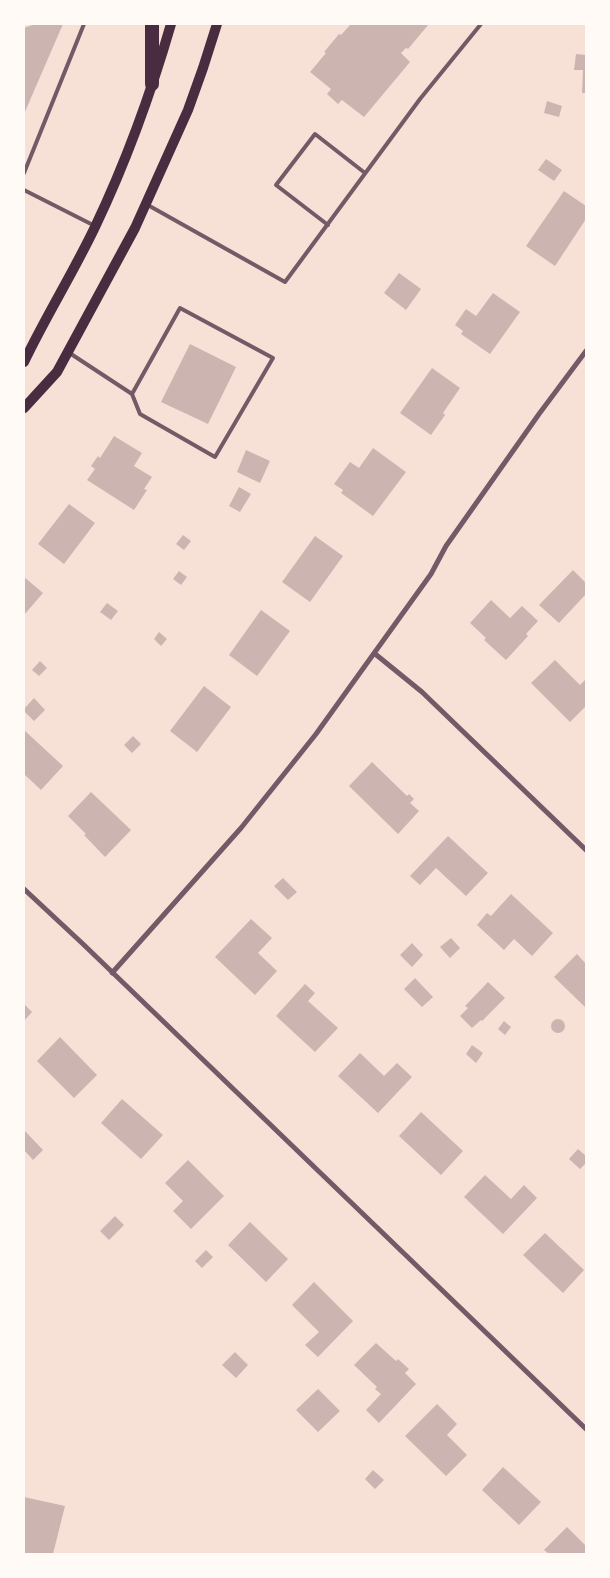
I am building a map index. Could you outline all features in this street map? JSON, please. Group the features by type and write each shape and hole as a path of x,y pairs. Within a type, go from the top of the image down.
{"highway":[{"path":"152,24 152,84"}],"main road":[{"path":"24,362 95,226 131,142 171,24"},
{"path":"24,408 57,372 112,272 146,204 188,110 204,68 217,24"}],"street":[{"path":"112,973 241,828 316,734 431,574 446,546 538,414 586,351"},
{"path":"374,653 422,692 586,850"},
{"path":"24,889 586,1429"}],"lane":[{"path":"24,173 84,24"},
{"path":"146,204 285,282 420,99 481,24"},
{"path":"328,225 276,185 316,134 366,174"},
{"path":"24,190 95,226"},
{"path":"68,352 132,394 140,414 215,457 273,358 180,308 132,394"}],"building":[{"path":"35,24 63,24 24,114 24,28"},
{"path":"351,24 429,24 408,49 406,48 401,53 410,62 364,117 342,100 338,104 327,94 331,89 310,72 339,34 341,35"},
{"path":"576,54 586,55 586,93 582,93 583,70 574,70"},
{"path":"547,101 562,106 559,117 544,113"},
{"path":"546,159 562,170 554,181 538,170"},
{"path":"564,191 586,206 586,219 555,266 526,246"},
{"path":"399,273 421,289 406,310 384,293"},
{"path":"493,293 520,312 490,354 461,334 463,331 455,325 466,309 476,316"},
{"path":"190,344 236,367 208,424 161,402"},
{"path":"432,368 460,388 431,435 400,413"},
{"path":"114,436 142,453 134,466 152,477 144,489 147,490 134,510 87,480 95,469 91,466 98,456 100,458"},
{"path":"373,448 406,472 373,516 341,493 343,490 334,484 350,462 359,468"},
{"path":"246,450 270,461 260,483 237,472"},
{"path":"239,487 251,494 240,512 229,506"},
{"path":"69,504 95,523 64,564 38,544"},
{"path":"183,535 191,541 184,550 176,544"},
{"path":"315,536 343,556 310,602 282,582"},
{"path":"573,570 586,583 586,594 559,623 539,605"},
{"path":"179,571 187,577 181,585 173,579"},
{"path":"24,577 43,593 24,615"},
{"path":"491,600 510,618 522,606 538,621 526,634 528,636 506,660 484,640 486,638 470,623"},
{"path":"107,603 118,611 111,620 100,612"},
{"path":"261,610 290,631 257,676 229,655"},
{"path":"159,632 167,639 161,646 154,639"},
{"path":"555,660 580,685 586,679 586,706 570,722 531,683"},
{"path":"40,661 47,668 39,676 32,670"},
{"path":"204,686 231,707 197,752 170,731"},
{"path":"34,698 45,710 34,721 24,709"},
{"path":"24,730 63,766 41,790 24,774"},
{"path":"133,736 141,744 132,753 124,745"},
{"path":"372,762 407,796 409,794 414,799 410,803 419,811 398,834 349,786"},
{"path":"91,792 131,830 105,857 68,816"},
{"path":"448,836 488,873 466,896 436,868 420,885 410,876"},
{"path":"283,878 297,892 288,900 274,886"},
{"path":"511,894 553,933 532,956 514,939 504,950 477,925 487,913 491,916"},
{"path":"251,919 272,938 258,953 277,971 255,995 215,957"},
{"path":"451,938 460,948 450,958 440,947"},
{"path":"412,943 423,955 412,967 400,955"},
{"path":"577,954 586,964 586,1008 554,977"},
{"path":"415,978 433,997 422,1007 404,989"},
{"path":"488,982 505,998 482,1021 472,1028 460,1016 468,1008 465,1006"},
{"path":"305,984 315,993 308,1001 338,1028 315,1052 276,1016"},
{"path":"24,1004 32,1012 24,1021"},
{"path":"555,1019 561,1019 565,1026 561,1033 555,1033 551,1029 551,1023"},
{"path":"504,1021 511,1027 505,1035 498,1029"},
{"path":"60,1037 97,1075 74,1098 37,1061"},
{"path":"472,1045 483,1053 476,1063 466,1054"},
{"path":"360,1053 384,1076 397,1063 412,1077 378,1113 338,1076"},
{"path":"122,1099 163,1135 141,1159 101,1123"},
{"path":"421,1112 463,1151 441,1175 399,1136"},
{"path":"24,1130 43,1150 33,1160 24,1150"},
{"path":"578,1149 586,1156 586,1163 580,1169 569,1159"},
{"path":"188,1160 224,1196 191,1229 173,1211 183,1201 165,1183"},
{"path":"485,1175 511,1199 524,1185 537,1198 503,1234 464,1197"},
{"path":"115,1216 124,1225 109,1240 100,1231"},
{"path":"250,1222 288,1259 266,1282 228,1245"},
{"path":"545,1233 584,1270 563,1293 523,1255"},
{"path":"206,1250 213,1257 202,1268 195,1261"},
{"path":"314,1282 353,1321 318,1357 305,1345 319,1332 292,1305"},
{"path":"376,1343 396,1361 398,1359 409,1369 405,1373 416,1384 379,1423 366,1410 381,1394 375,1389 377,1387 354,1365"},
{"path":"235,1352 248,1365 236,1378 222,1365"},
{"path":"318,1389 340,1411 318,1432 296,1410"},
{"path":"437,1404 457,1424 447,1435 467,1455 446,1476 405,1436"},
{"path":"503,1467 541,1502 519,1525 482,1490"},
{"path":"373,1470 384,1480 375,1489 365,1479"},
{"path":"24,1497 65,1506 53,1554 24,1554"},
{"path":"567,1527 586,1546 586,1554 549,1554 544,1550"}]}
